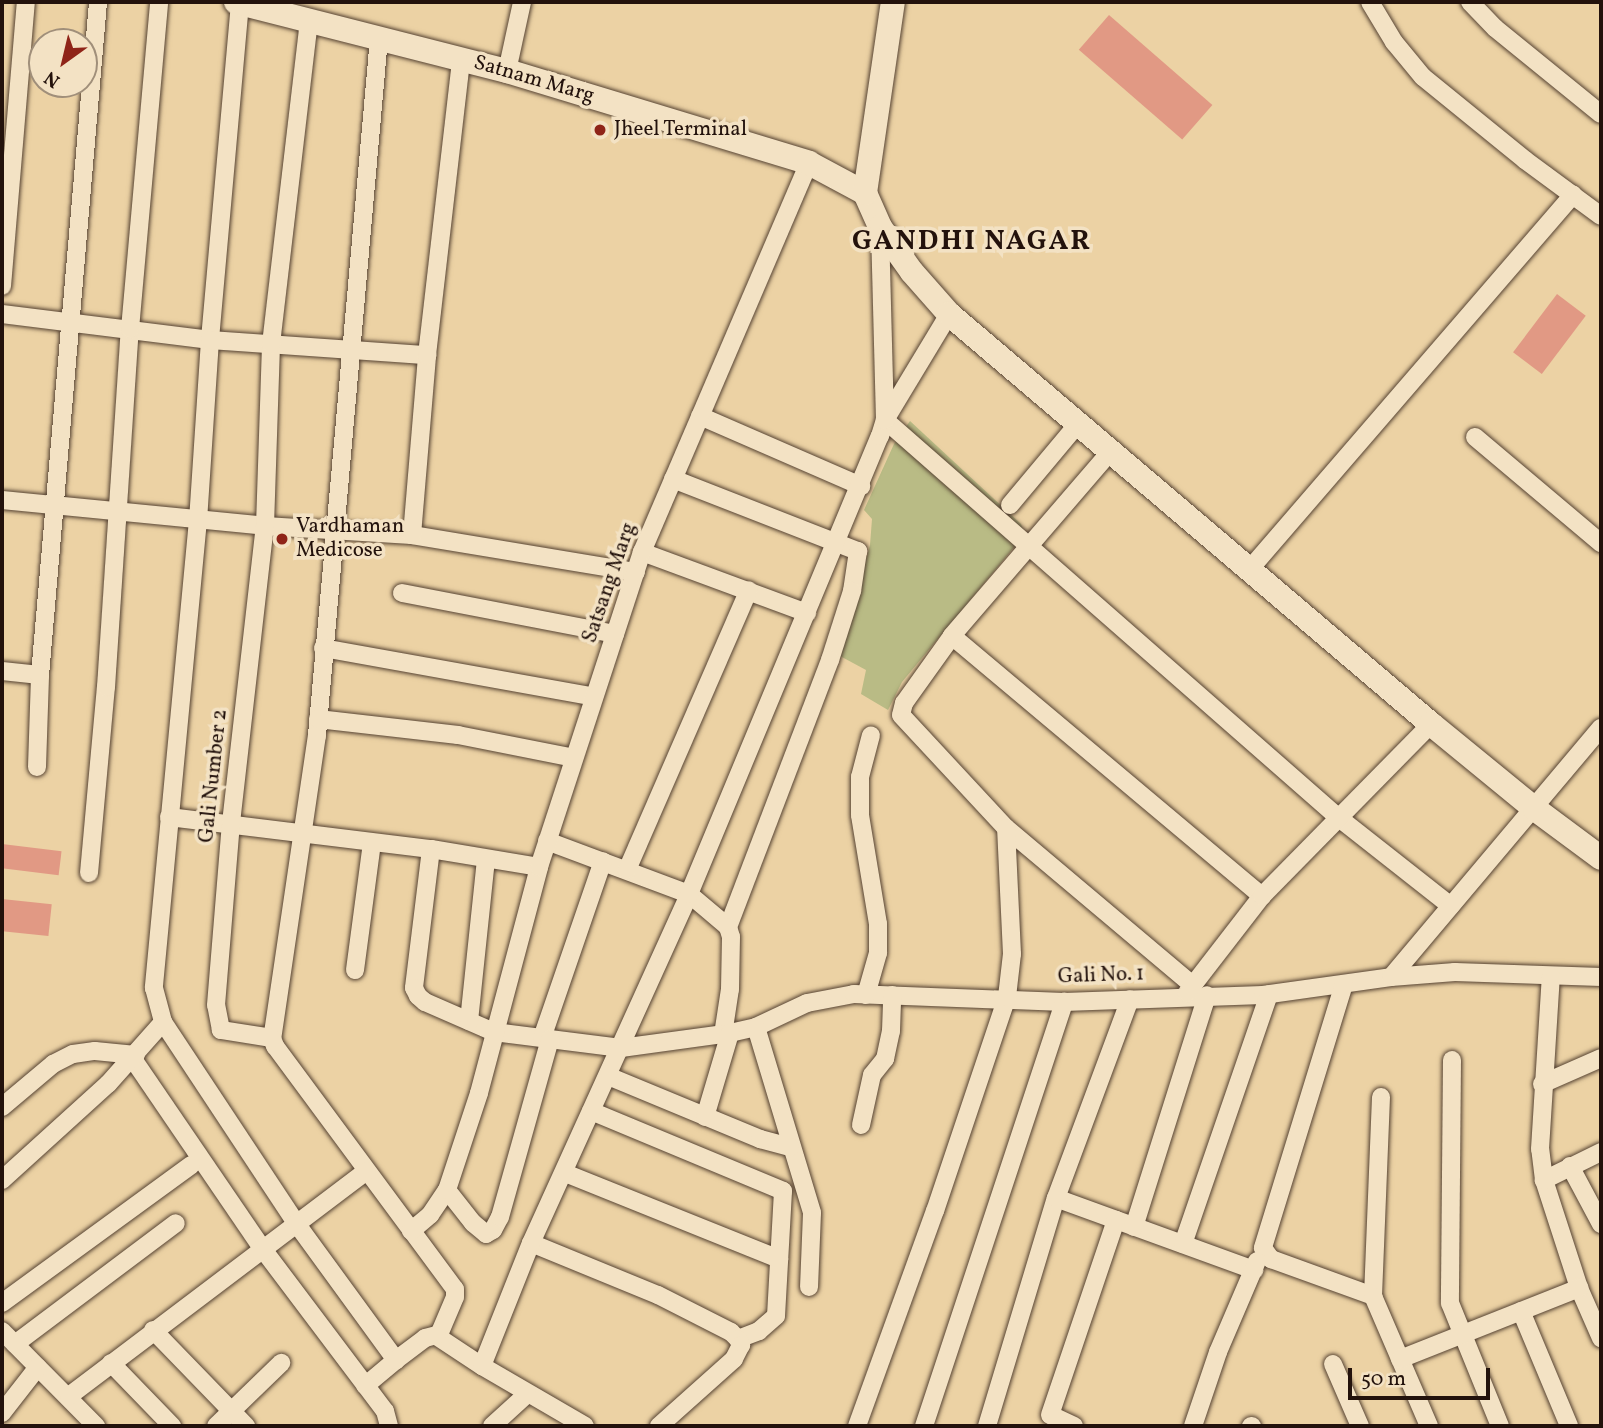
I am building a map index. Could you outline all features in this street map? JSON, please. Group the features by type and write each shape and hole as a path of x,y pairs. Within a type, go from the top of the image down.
{"street":[{"path":"2,286 26,2"},
{"path":"37,768 40,675 57,505 98,2"},
{"path":"89,873 130,329 159,2"},
{"path":"238,2 209,340 198,520 154,971 156,1001 163,1022 296,1223 396,1360"},
{"name":"Satnam Marg","path":"238,2 507,71 809,163 865,193"},
{"path":"507,71 522,2"},
{"path":"893,2 865,193 880,227 912,271 949,314 1077,425 1431,724 1547,819 1601,858"},
{"path":"1370,2 1394,41 1423,77 1455,105 1601,216"},
{"path":"1470,2 1495,28 1601,114"},
{"name":"Gali Number 2","path":"272,1038 221,1030 216,1006 231,823 265,526 271,344 309,20"},
{"path":"379,38 318,719 272,1038 275,1046 456,1293 437,1335"},
{"path":"412,535 427,355 461,59"},
{"name":"Satsang Marg","path":"411,1231 430,1214 447,1190 479,1093 539,867 642,552 809,163"},
{"path":"1249,570 1573,195"},
{"path":"880,227 885,420 1339,818 1451,906"},
{"path":"2,314 209,340 427,355"},
{"path":"482,1366 531,1243 565,1173 689,894 861,486 885,420 949,314"},
{"path":"700,416 861,486"},
{"path":"1010,505 1077,425"},
{"path":"1475,437 1601,543"},
{"path":"1110,452 952,636 904,703 901,715 1006,828 1188,990 1262,896 1431,724"},
{"path":"673,479 858,551 852,591 830,660 728,927 732,953 727,1034 705,1117"},
{"path":"2,500 265,526 412,535 636,572"},
{"path":"642,552 807,613"},
{"path":"626,870 749,590"},
{"path":"402,593 615,634"},
{"path":"952,636 1262,896"},
{"path":"324,648 594,697"},
{"path":"2,671 40,675"},
{"path":"318,719 457,735 574,758"},
{"path":"1391,976 1451,906 1547,819 1601,728"},
{"path":"866,995 878,953 878,924 860,815 860,777 871,735"},
{"path":"169,817 431,849 539,867"},
{"path":"857,1426 935,1211 1007,997 1012,954 1006,828"},
{"path":"547,841 689,894 728,927"},
{"path":"355,970 372,843"},
{"name":"Gali No. 1","path":"431,849 414,988 425,1002 494,1032 621,1048 727,1034 756,1027 807,1003 828,997 1007,997 1064,1002 1130,999 1188,990 1207,995 1269,994 1391,976 1455,972 1601,977"},
{"path":"469,1021 486,859"},
{"path":"447,1190 473,1223 486,1234 493,1230 500,1217 546,1039 603,861"},
{"path":"1551,975 1542,1084 1540,1149 1544,1180 1579,1288 1601,1338"},
{"path":"1193,1426 1219,1352 1263,1248 1343,984"},
{"path":"1183,1244 1269,994"},
{"path":"861,1125 872,1075 885,1059 891,1031 892,995"},
{"path":"1134,1227 1207,995"},
{"path":"987,1426 1056,1198 1130,999"},
{"path":"924,1426 1064,1002"},
{"path":"2,1180 134,1057 163,1022"},
{"path":"756,1027 812,1213 809,1287"},
{"path":"2,1107 53,1064 73,1054 95,1052 134,1057 262,1248 384,1411 389,1426"},
{"path":"1542,1084 1601,1058"},
{"path":"1452,1060 1450,1303 1500,1426"},
{"path":"608,1076 760,1139 790,1146"},
{"path":"1381,1097 1373,1296 1429,1426"},
{"path":"591,1111 783,1191 776,1316 759,1331 738,1339"},
{"path":"1544,1180 1601,1152"},
{"path":"2,1303 191,1165"},
{"path":"1570,1166 1601,1224"},
{"path":"69,1396 367,1171"},
{"path":"565,1173 779,1259"},
{"path":"1056,1198 1254,1270"},
{"path":"1074,1426 1049,1415 1116,1220"},
{"path":"15,1344 176,1223"},
{"path":"531,1243 658,1295 731,1332 738,1339 741,1345 734,1359 659,1426"},
{"path":"1263,1248 1271,1259 1373,1296"},
{"path":"1400,1359 1579,1288"},
{"path":"1521,1311 1569,1426"},
{"path":"153,1330 246,1426"},
{"path":"2,1331 69,1396 88,1423"},
{"path":"365,1386 425,1338 437,1335 527,1394 585,1426"},
{"path":"111,1363 172,1426"},
{"path":"216,1426 281,1363"},
{"path":"1333,1363 1360,1426"},
{"path":"2,1413 38,1367"},
{"path":"492,1426 527,1394"}],"green space":[{"path":"910,421 1021,524 1025,534 902,682 888,710 861,694 866,670 840,656 870,545 872,519 864,510 894,444"}],"building":[{"path":"1109,15 1212,105 1182,140 1079,50"},
{"path":"1557,294 1586,316 1542,374 1513,352"},
{"path":"2,844 62,851 59,875 2,868"},
{"path":"2,899 52,904 48,936 2,931"}],"place":[{"name":"Jheel Terminal","path":"600,130"},
{"name":"Vardhaman Medicose","path":"282,539"}],"district":[{"name":"GANDHI NAGAR","path":"972,242"}]}
